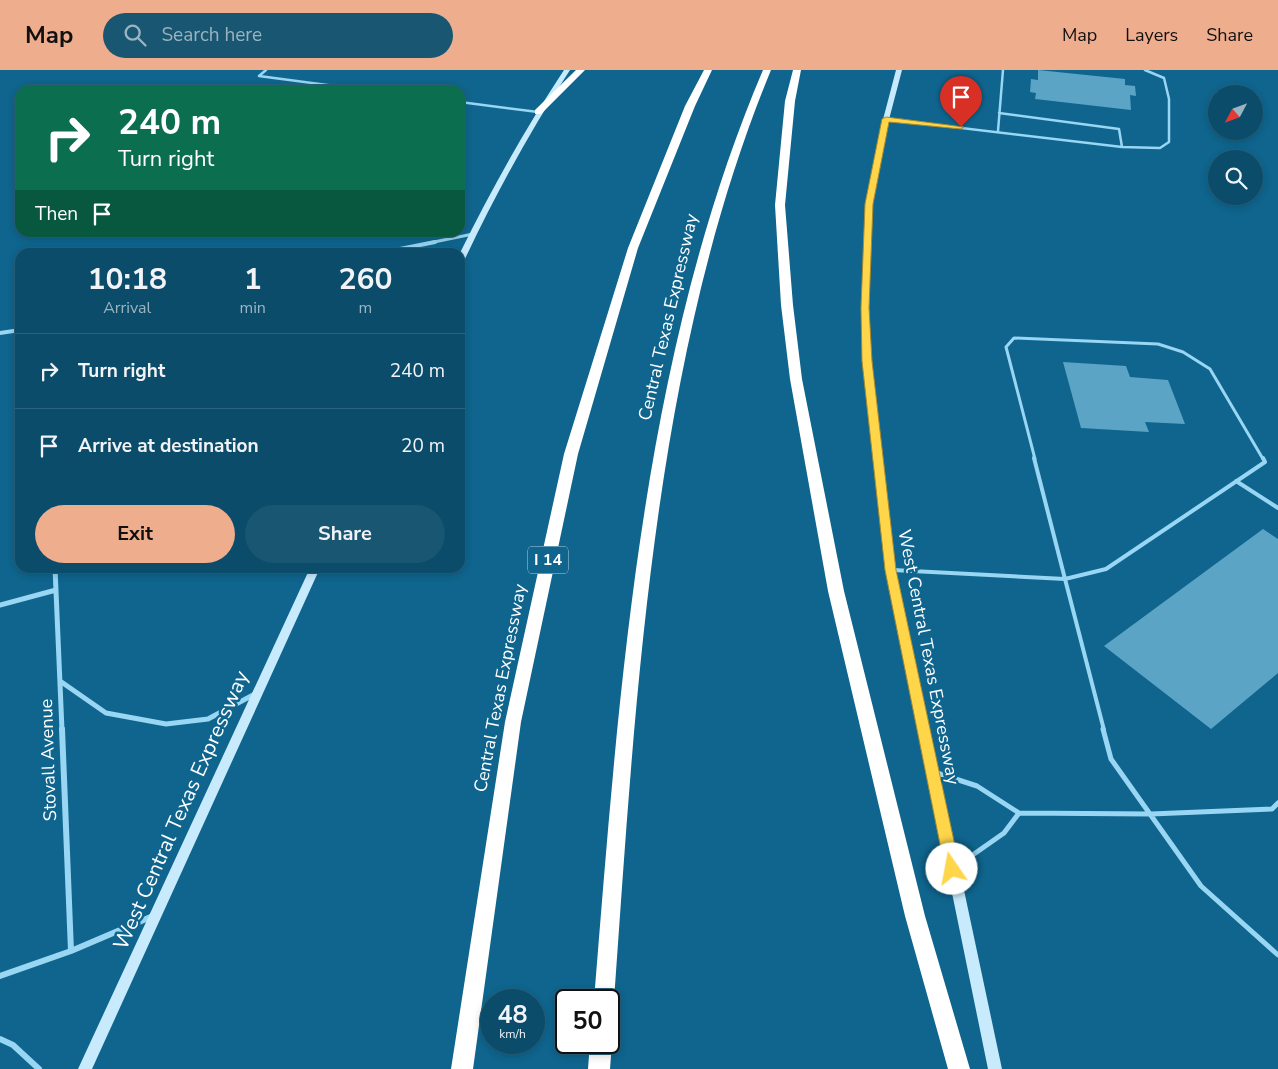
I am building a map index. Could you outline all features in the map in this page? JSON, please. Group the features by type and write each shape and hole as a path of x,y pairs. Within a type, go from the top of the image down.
{"highway":[{"path":"538,112 582,70"},
{"name":"Central Texas Expressway","path":"462,1069 513,722 571,454 633,248 690,106 708,70"},
{"name":"Central Texas Expressway","path":"605,989 622,765 644,567 658,468 684,337 708,232 767,70"},
{"path":"798,70 790,101 780,205 787,305 796,379 836,591 915,916 959,1069"},
{"path":"599,1069 600,1054"}],"main road":[{"path":"465,251 538,112 566,70"},
{"name":"West Central Texas Expressway","path":"899,70 886,119 869,204 865,308 867,361 891,570 995,1069"},
{"name":"West Central Texas Expressway","path":"84,1069 255,694 313,573"}],"street":[{"path":"465,236 473,234"},
{"path":"405,248 458,237"},
{"path":"0,333 15,331"},
{"name":"Stovall Avenue","path":"55,573 71,951"},
{"path":"0,606 56,590"},
{"path":"60,681 106,713 166,724 208,719 255,694"},
{"path":"0,976 71,951 154,916"},
{"path":"0,1039 13,1045 39,1069"}],"lane":[{"path":"266,70 259,76 327,85"},
{"path":"998,131 1003,70"},
{"path":"886,119 1122,147 1160,148 1169,142 1171,132 1167,84 1163,77 1145,70"},
{"path":"465,103 538,112"},
{"path":"999,113 1119,129 1122,147"},
{"path":"891,570 1065,578 1106,569 1265,462 1210,369 1183,352 1158,344 1014,338 1006,347 1065,578 1111,758 1201,886 1278,955"},
{"path":"1236,481 1278,508"},
{"path":"932,771 977,786 1019,814 1150,814 1272,808 1278,803"},
{"path":"952,869 1004,833 1019,814"}],"building":[{"path":"1038,70 1125,79 1125,85 1135,86 1136,96 1130,95 1131,110 1035,99 1036,93 1030,92 1031,79 1038,80"},
{"path":"1063,362 1126,366 1130,377 1168,380 1185,424 1145,422 1149,432 1081,428"},
{"path":"1263,529 1278,539 1278,673 1211,729 1104,646"}],"route":[{"path":"952,869 891,570 867,361 865,308 869,204 886,119 961,127"}]}
